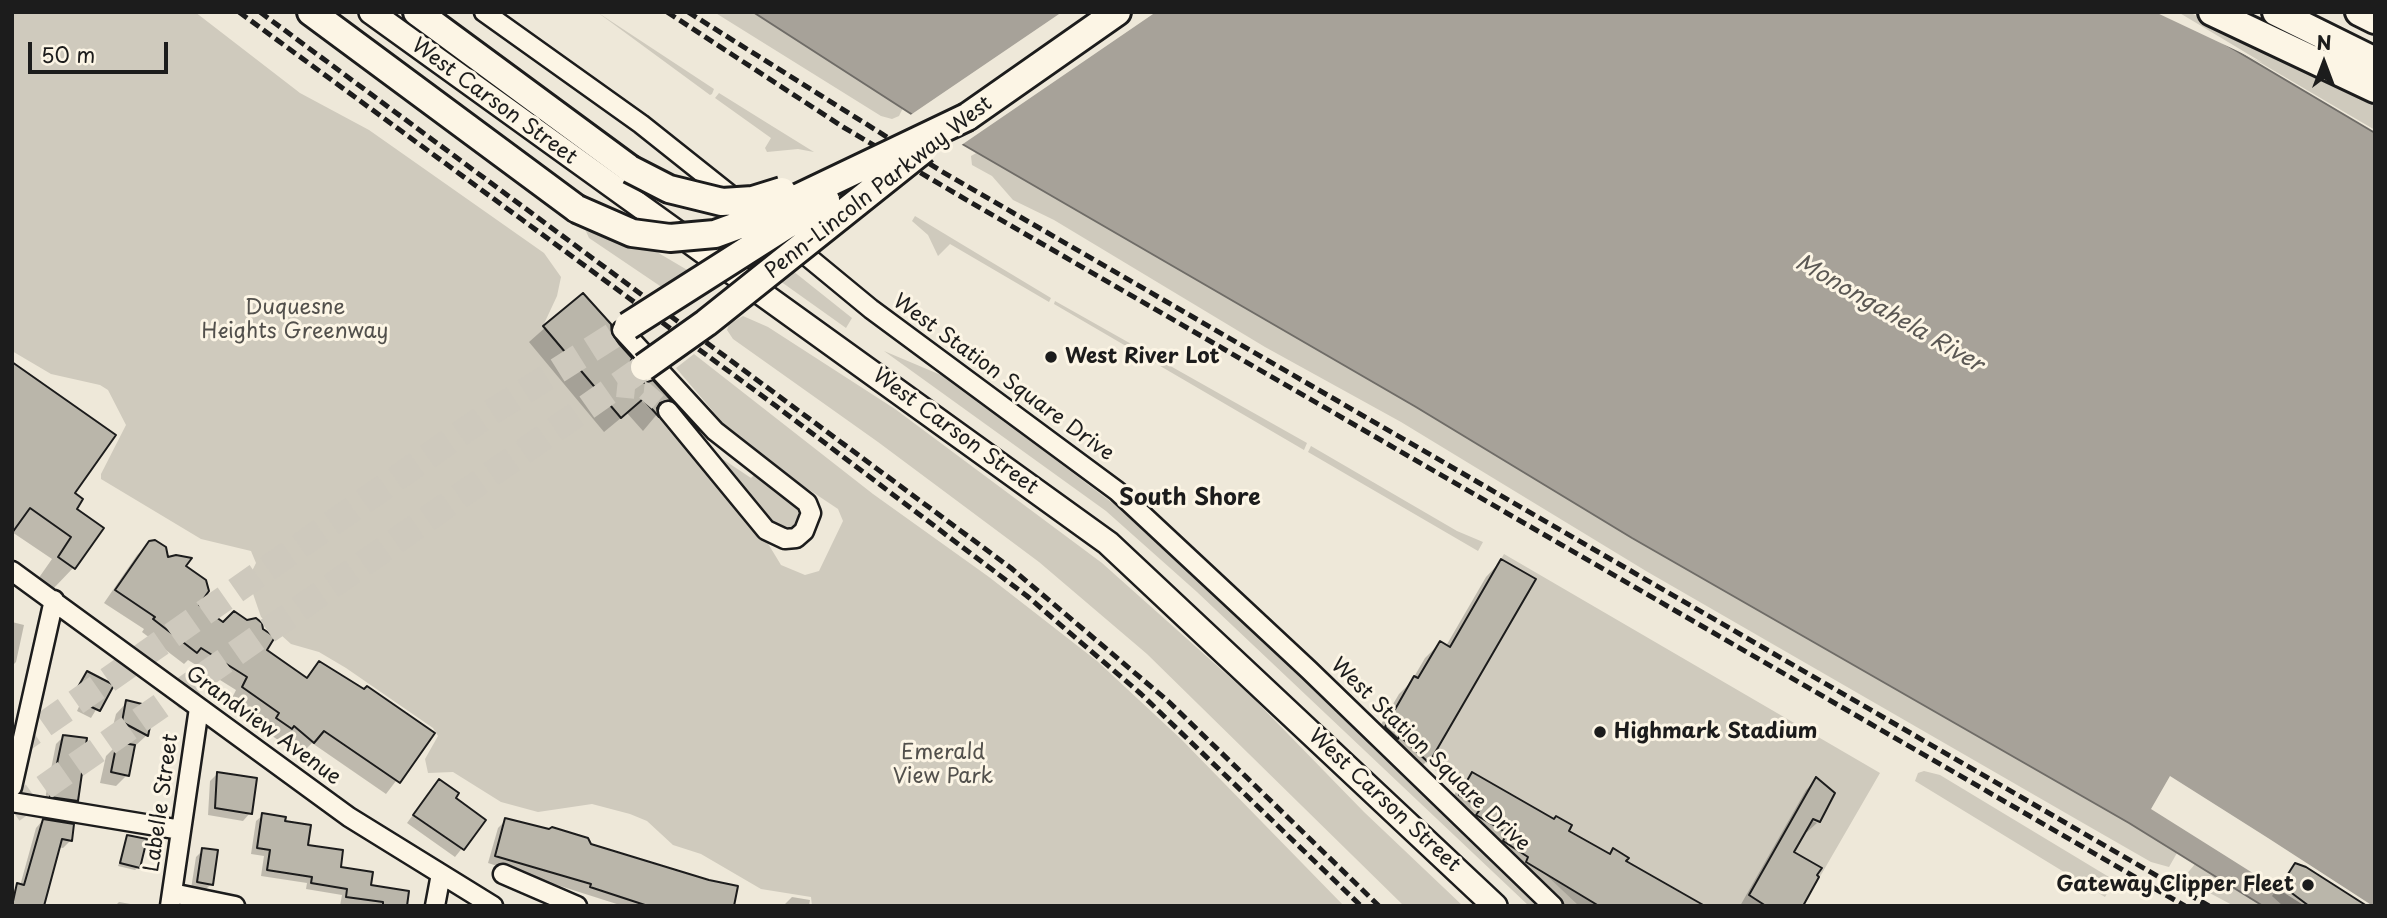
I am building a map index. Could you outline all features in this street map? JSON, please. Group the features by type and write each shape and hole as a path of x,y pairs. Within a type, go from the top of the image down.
{"highway":[{"path":"312,12 586,214 622,230 660,237 691,237 730,229 970,111"},
{"path":"417,12 630,169 669,189 722,202 741,202 778,192 970,111"},
{"name":"Penn-Lincoln Parkway West","path":"644,367 706,323 970,111 1107,12"},
{"name":"Penn-Lincoln Parkway West","path":"623,330 970,111 1117,12"},
{"path":"2212,12 2375,89"},
{"path":"2276,12 2375,61"},
{"path":"2313,12 2375,43"},
{"path":"2359,12 2375,20"}],"main road":[{"name":"West Carson Street","path":"371,12 1108,543 1495,906"}],"street":[{"name":"West Station Square Drive","path":"484,12 641,124 871,309 1117,491 1310,670 1553,906"},
{"path":"623,330 715,431 807,503 811,513 804,531 796,538 785,539 766,530 668,411"},
{"name":"Grandview Avenue","path":"12,571 349,817 494,906"},
{"path":"12,787 21,700 54,600"},
{"name":"Labelle Street","path":"171,899 199,708"},
{"path":"12,802 181,830"},
{"path":"435,906 441,874"},
{"path":"503,874 578,906"},
{"path":"171,899 235,906"}],"green space":[{"path":"12,12 195,12 300,93 369,130 544,253 561,277 557,296 543,326 620,418 641,401 650,407 764,537 781,565 805,575 819,571 843,521 838,509 754,453 723,423 676,368 694,354 873,494 989,577 1097,661 1181,739 1344,906 812,906 811,897 761,889 701,854 673,845 647,821 630,814 592,804 538,812 501,802 453,772 428,773 425,759 438,736 433,728 319,652 291,644 261,617 250,585 250,575 256,563 251,551 201,539 101,479 101,474 126,425 108,390 100,385 51,374 12,351"},
{"path":"597,12 714,89 712,94 710,95"},
{"path":"714,12 753,12 903,108 899,116 892,119 881,116"},
{"path":"2174,12 2189,12 2375,106 2375,130"},
{"path":"719,93 814,152 798,149 767,152 765,148 771,138 715,98"},
{"path":"978,152 1416,407 1632,538 2129,823 2177,853 2169,867 2151,862 1646,571 1401,422 1265,347 1054,220 1013,200 992,176 972,165 971,156"},
{"path":"915,216 1051,298 1049,302 950,244 938,256 928,235 912,221"},
{"path":"585,229 623,244 650,248 689,271 663,288 589,238"},
{"path":"793,271 852,318 846,328 780,281"},
{"path":"1055,301 1307,443 1304,450 1054,304"},
{"path":"743,316 768,327 895,409 1102,563 1251,696 1364,812 1463,906 1404,906 1147,654 1039,562 878,442 733,339 727,330 729,324"},
{"path":"884,351 948,378 1115,505 1190,570 1314,686 1376,751 1539,906 1529,906 1197,592 1106,511"},
{"path":"1311,446 1457,531 1483,542 1478,551 1308,452"},
{"path":"715,454 751,478 754,475 796,506 799,516 794,526 784,529 774,526"},
{"name":"Highmark Stadium","path":"1504,554 1880,773 1803,906 1579,906 1400,737 1398,739 1384,727 1414,676 1418,678 1440,641 1450,647"},
{"path":"1924,771 1940,775 2109,877 2113,882 2105,897 1915,781 1918,773"},
{"path":"2195,864 2263,906 2234,906 2191,883 2185,876"}],"water":[{"name":"Monongahela River","path":"753,12 2171,12 2375,133 2375,906 2263,906 2129,823 1632,538 1416,407 919,119"}],"pier":[{"path":"1062,12 1156,12 960,146 909,116"},
{"path":"2155,12 2178,12 2263,63"},
{"path":"2170,776 2373,906 2305,906 2151,809"}],"building":[{"path":"583,293 611,324 613,337 632,358 628,368 632,377 645,383 653,380 671,400 660,403 657,408 659,417 643,399 621,418 543,326"},
{"path":"12,362 116,435 75,493 83,499 77,509 104,528 75,569 58,557 71,537 30,508 12,533"},
{"path":"155,540 166,547 168,557 176,555 192,558 186,566 206,580 209,591 199,605 223,622 234,611 247,620 256,618 262,623 263,629 275,637 267,650 307,678 319,661 364,689 367,686 435,733 400,783 324,731 314,743 294,726 292,729 276,718 279,713 242,687 247,677 201,648 197,653 153,619 155,617 115,590 149,541"},
{"path":"1501,559 1536,579 1429,763 1400,736 1398,739 1385,727 1414,676 1418,678 1440,641 1450,647"},
{"path":"87,671 114,685 100,711 83,703 88,693 78,687"},
{"path":"126,700 154,707 148,736 122,722"},
{"path":"63,735 87,738 78,801 50,797"},
{"path":"117,742 135,745 129,776 111,772"},
{"path":"217,772 257,778 252,814 215,808"},
{"path":"1472,772 1554,819 1556,816 1572,825 1569,831 1610,854 1613,848 1629,858 1626,861 1705,906 1599,906 1526,862 1528,857 1503,841 1507,833 1476,815 1481,808 1459,795"},
{"path":"1816,777 1835,793 1820,822 1813,819 1794,852 1822,868 1817,875 1819,877 1803,906 1766,906 1749,895"},
{"path":"439,779 459,793 456,798 486,820 464,850 413,815"},
{"path":"262,813 286,817 285,821 311,825 308,845 343,850 341,867 373,872 371,885 409,891 407,906 383,906 383,902 346,897 347,889 311,883 312,877 267,870 270,850 257,848"},
{"path":"505,818 549,829 552,827 588,838 591,844 709,880 738,886 734,906 648,906 590,887 591,884 495,856"},
{"path":"43,819 74,824 72,841 62,839 44,906 12,906 17,883 24,885"},
{"path":"127,835 147,839 140,868 120,863"},
{"path":"202,848 218,850 213,885 197,882"},
{"name":"Gateway Clipper Fleet","path":"2295,863 2306,867 2367,906 2309,906 2281,885"}],"tunnel":[{"path":"12,747 487,415 617,333"},
{"path":"12,810 644,367"},
{"path":"617,388 645,391 668,411"}],"railway":[{"path":"239,12 776,406 1027,596 1141,694 1361,906"},
{"path":"260,12 1011,568 1168,701 1379,906"},
{"path":"667,12 843,127 970,202 2185,906"},
{"path":"688,12 941,171 2209,906"}],"place":[{"name":"West River Lot","path":"1051,357"},
{"name":"Highmark Stadium","path":"1600,732"},
{"name":"Gateway Clipper Fleet","path":"2308,885"}],"district":[{"name":"South Shore","path":"1190,499"}],"park label":[{"name":"Duquesne Heights Greenway","path":"295,320"},
{"name":"Emerald View Park","path":"943,765"}]}
